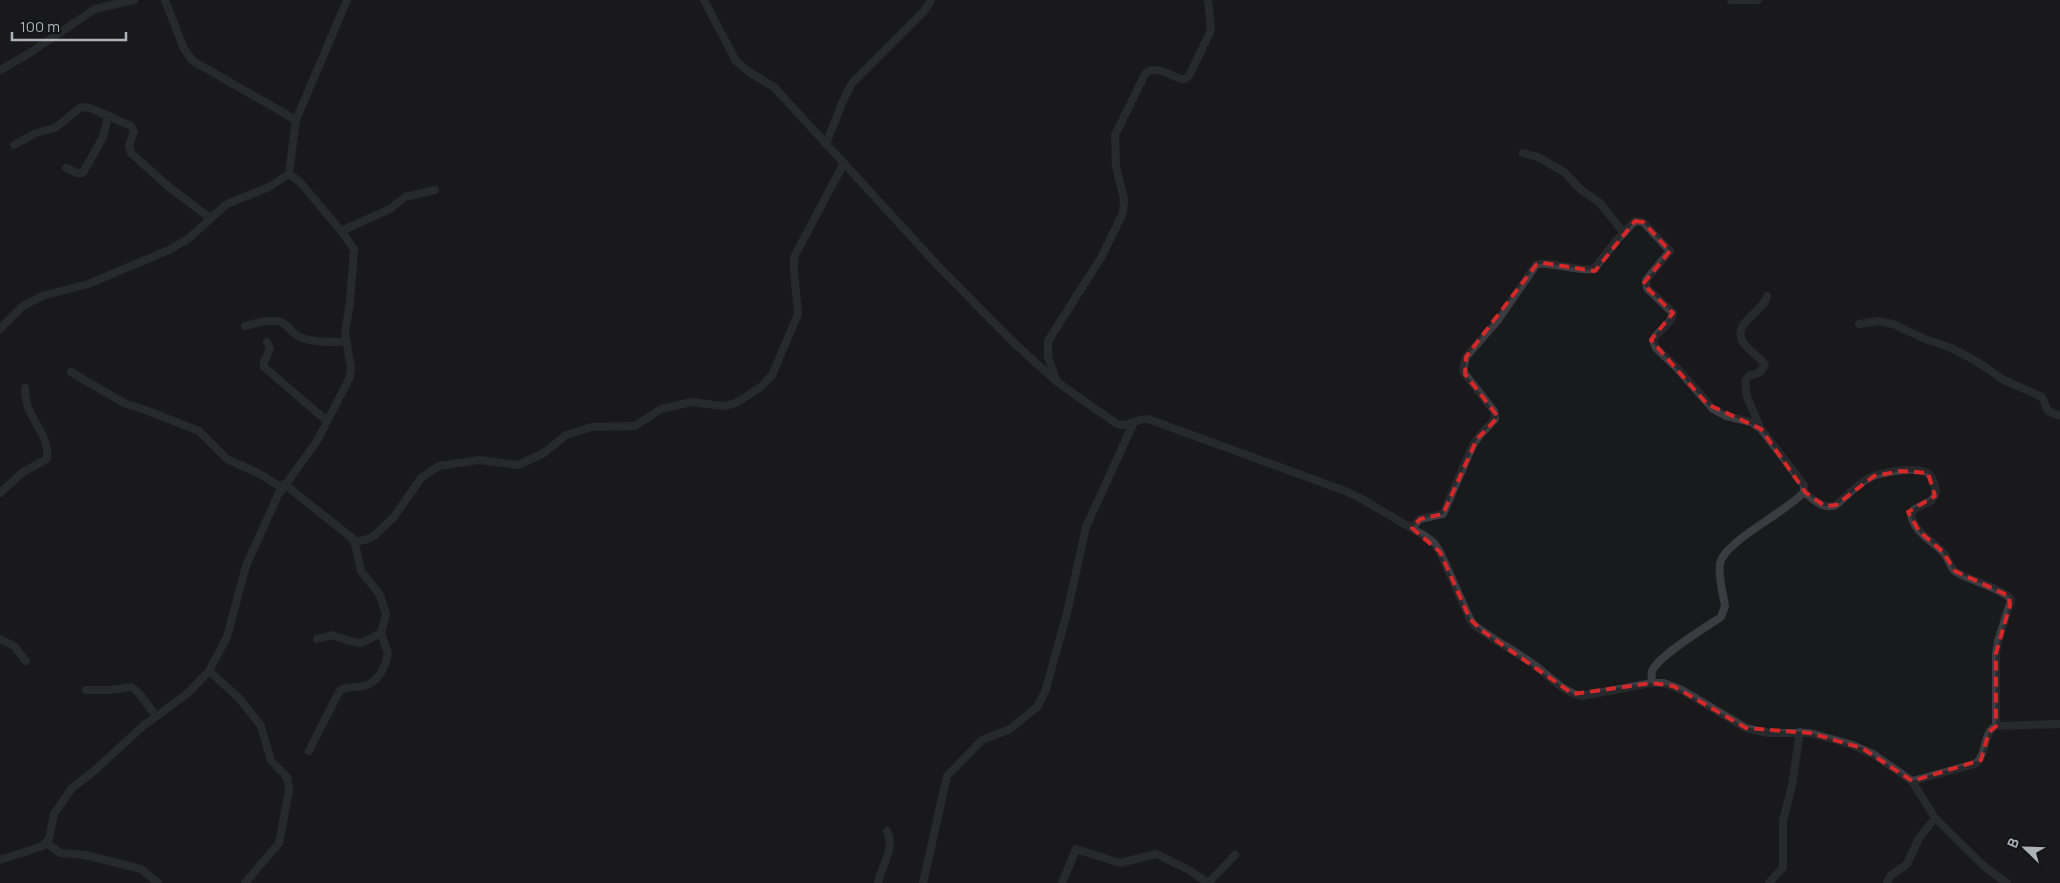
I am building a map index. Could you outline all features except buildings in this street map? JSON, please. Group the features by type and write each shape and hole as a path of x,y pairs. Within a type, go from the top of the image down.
{"street":[{"path":"0,70 28,54 95,9 134,0"},
{"path":"165,0 184,49 193,61 296,120"},
{"path":"0,329 23,306 32,300 88,284 169,250 189,238 228,204 269,187 289,174 296,120 348,0"},
{"path":"704,0 736,60 748,72 774,87 940,268 1012,341 1057,382 1117,424 1122,426 1143,418 1148,419 1345,491 1412,528 1434,544 1440,552 1474,625 1533,664 1565,690 1582,696 1652,683 1673,686 1746,728 1768,732 1800,732 1862,748 1912,781 1935,818 1986,868 2007,883"},
{"path":"826,144 852,83 925,10 931,0"},
{"path":"1057,382 1048,358 1048,341 1106,250 1124,206 1116,167 1114,143 1117,130 1145,74 1149,70 1154,69 1181,79 1189,76 1211,30 1208,0"},
{"path":"1731,0 1758,0"},
{"path":"14,145 43,130 55,128 81,107 90,108 134,128 129,146 131,153 176,192 210,218"},
{"path":"66,168 77,173 84,171 103,137 108,116"},
{"path":"1523,152 1538,157 1564,172 1580,189 1600,203 1624,233"},
{"path":"354,542 376,535 394,517 421,478 439,466 479,460 518,465 544,452 566,436 592,427 635,426 661,409 691,402 723,406 733,404 762,386 772,375 798,314 794,257 844,163"},
{"path":"0,860 47,843 54,814 66,794 156,716 188,693 210,671 227,637 250,558 283,486 317,441 350,377 352,368 346,342 346,326 354,254 352,245 300,182 289,174"},
{"path":"341,231 390,209 405,197 435,190"},
{"path":"1412,528 1420,519 1443,514 1473,445 1495,419 1494,411 1465,374 1463,369 1466,357 1498,320 1536,265 1543,263 1568,269 1594,270 1635,221 1643,222 1670,251 1646,280 1647,288 1673,313 1671,320 1655,336 1654,344 1656,348 1677,368 1713,409 1726,416 1751,422 1761,429"},
{"path":"1652,683 1652,674 1656,666 1684,642 1721,617 1724,612 1725,606 1720,569 1722,558 1762,522 1785,509 1804,492 1804,485 1761,429 1747,397 1745,381 1749,376 1760,372 1765,365 1743,342 1741,331 1749,317 1766,302 1767,296"},
{"path":"245,326 276,320 282,322 294,334 303,338 323,342 346,342"},
{"path":"1858,324 1886,322 1949,347 1976,361 2004,380 2042,397 2048,411 2060,416"},
{"path":"268,342 270,349 264,362 264,367 327,421"},
{"path":"71,372 124,403 148,410 199,431 228,459 283,486 354,542 361,572 378,591 386,614 381,632 388,654 380,674 371,683 340,690 309,751"},
{"path":"0,493 23,472 47,459 41,430 25,402 25,388"},
{"path":"923,883 947,776 982,740 1010,728 1037,707 1045,692 1067,613 1086,527 1134,422"},
{"path":"1804,492 1820,504 1831,507 1836,505 1864,481 1874,476 1900,471 1925,472 1931,476 1935,486 1935,496 1929,502 1914,509 1911,514 1919,531 1943,552 1955,571 1977,583 2006,594 2011,600 1996,653 1996,726"},
{"path":"317,639 332,635 361,643 381,632"},
{"path":"0,639 14,646 26,661"},
{"path":"210,671 239,698 261,726 272,761 287,777 289,790 279,843 245,883"},
{"path":"86,690 110,690 131,687 138,692 156,716"},
{"path":"1912,781 1975,764 1981,760 1989,732 1996,726 2060,724"},
{"path":"1769,883 1783,866 1783,821 1792,785 1800,732"},
{"path":"1887,883 1890,876 1907,864 1919,838 1935,818"},
{"path":"878,883 890,846 890,838 887,831"},
{"path":"47,843 60,853 85,854 141,870 158,883"},
{"path":"1062,883 1076,849 1120,863 1156,854 1189,870 1208,883 1235,855"}],"highlighted area":[{"path":"1635,221 1643,222 1670,251 1643,284 1673,313 1651,340 1707,404 1761,429 1806,493 1825,506 1836,505 1874,476 1901,471 1928,473 1935,496 1908,512 1919,531 1943,552 1955,571 2009,596 2010,605 1996,653 1996,726 1989,732 1981,760 1912,781 1862,748 1810,733 1746,728 1673,686 1652,683 1573,694 1481,630 1470,619 1440,552 1412,528 1420,519 1443,514 1477,439 1498,417 1465,374 1466,357 1536,265 1543,263 1595,271"}]}
